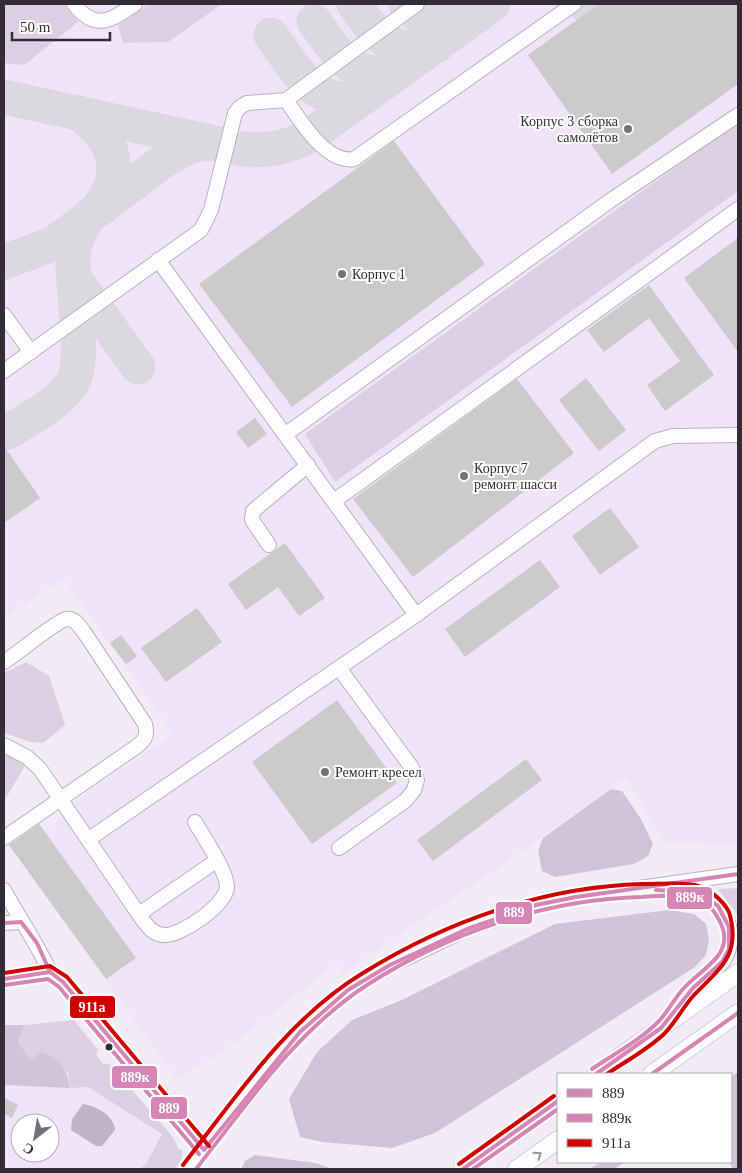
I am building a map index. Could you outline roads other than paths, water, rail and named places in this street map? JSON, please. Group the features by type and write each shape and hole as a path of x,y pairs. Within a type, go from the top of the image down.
{"main road":[{"path":"597,1073 738,973"},
{"path":"653,1073 738,1013"},
{"path":"463,1169 557,1102"},
{"path":"517,1169 557,1141"}],"street":[{"path":"74,4 85,16 101,21 112,20 135,4"},
{"path":"4,371 201,230 207,222 235,113 240,107 255,102 286,100 417,4"},
{"path":"286,100 311,135 330,154 346,161 354,159 574,4"},
{"path":"286,434 611,200 738,115"},
{"path":"334,501 738,209"},
{"path":"158,260 416,614"},
{"path":"4,315 31,352"},
{"path":"89,839 416,614 655,441 673,436 738,435"},
{"path":"269,545 252,520 253,511 308,465"},
{"path":"4,662 61,622 66,619 72,620 84,632 145,724 147,731 144,740 4,838"},
{"path":"339,668 412,768 417,780 414,790 406,800 339,848"},
{"path":"4,744 27,757 40,769 139,914 153,931 166,935 175,933 218,906 227,888 225,877 195,822"},
{"path":"139,914 216,861"},
{"path":"188,1169 300,1032 334,1001 367,978 442,940 509,913 568,898 738,874"},
{"path":"4,890 21,922 37,943 50,972 75,996 204,1150"},
{"path":"627,890 696,892 718,906 729,927 729,949 722,962 693,988 660,1028"},
{"path":"4,923 21,922"},
{"path":"4,979 50,972"}],"place":[{"name":"Корпус 3 сборка самолётов","path":"628,129"},
{"name":"Корпус 1","path":"342,274"},
{"name":"Корпус 7 ремонт шасси","path":"464,476"},
{"name":"Ремонт кресел","path":"325,772"}]}
